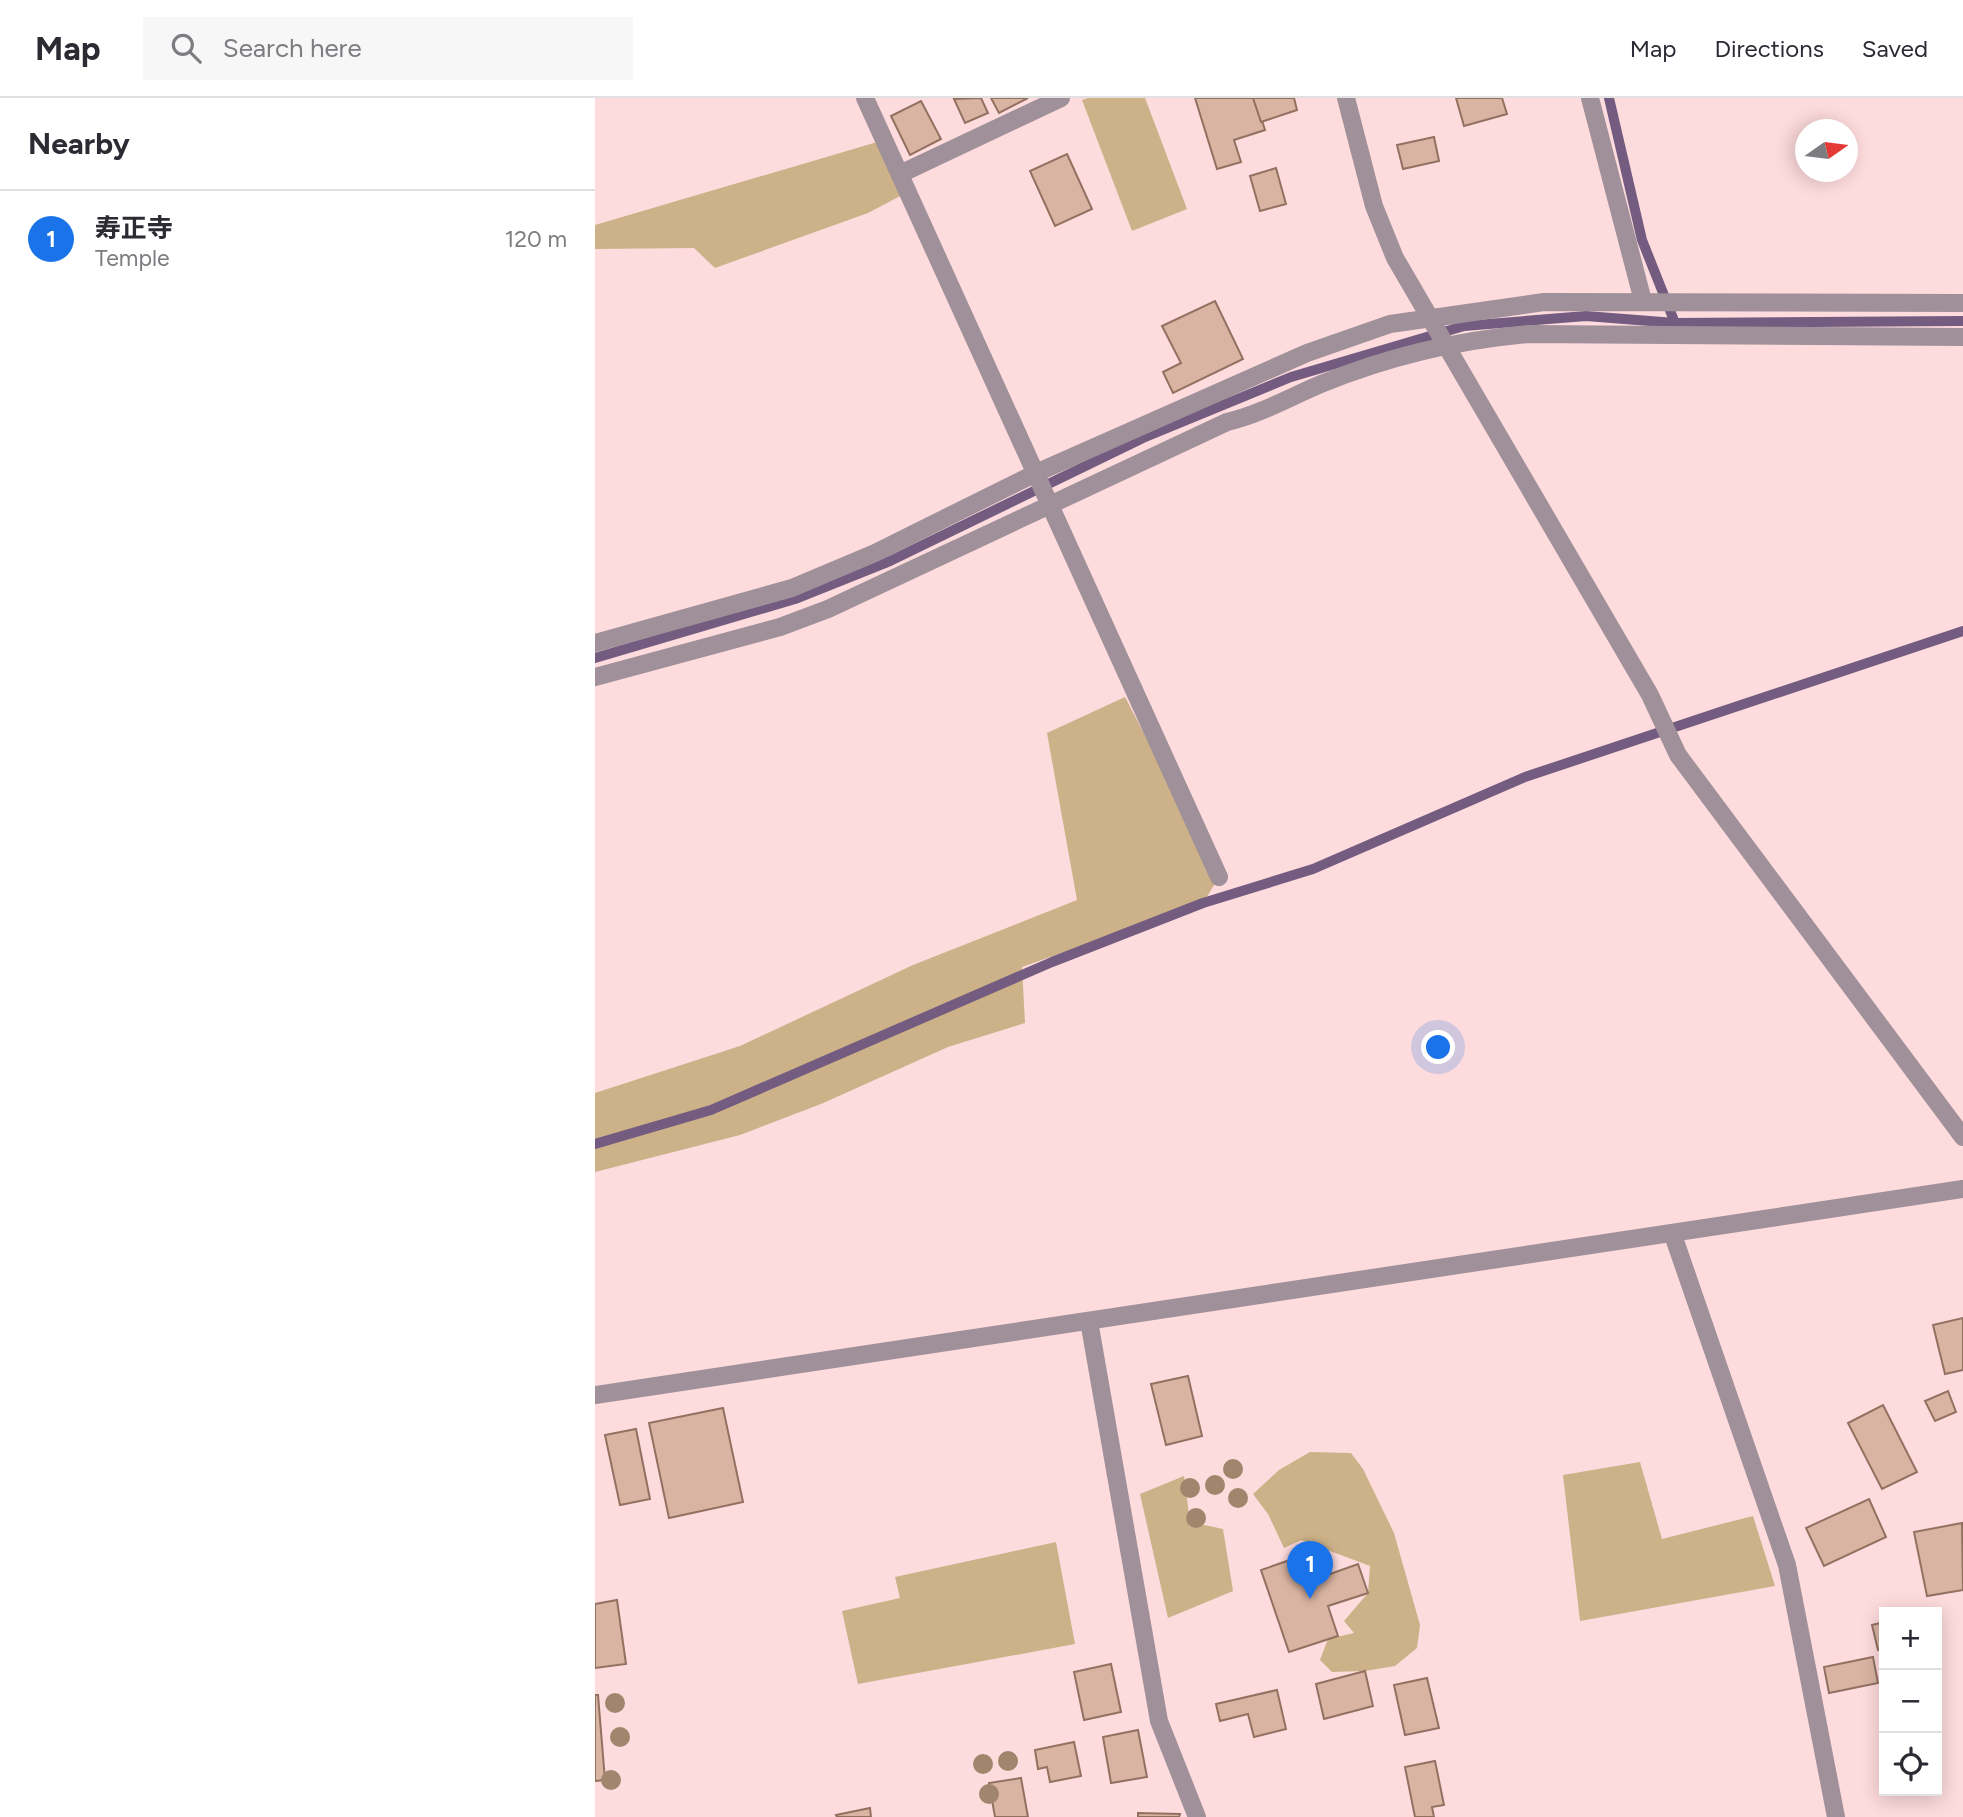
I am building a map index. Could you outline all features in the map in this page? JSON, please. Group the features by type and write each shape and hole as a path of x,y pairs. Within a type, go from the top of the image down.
{"street":[{"path":"865,98 1219,877"},
{"path":"900,174 1061,98"},
{"path":"1346,98 1374,206 1395,258 1650,695 1678,755 1963,1137"},
{"path":"1590,98 1643,301"},
{"path":"595,643 792,587 875,553 1036,473 1307,353 1390,324 1544,302 1963,303"},
{"path":"595,677 780,627 828,609 1051,507 1227,422 1246,418 1323,383 1445,346 1479,338 1529,334 1963,337"},
{"path":"595,1395 1673,1235 1963,1189"},
{"path":"1673,1235 1787,1565 1836,1817"},
{"path":"1089,1321 1159,1721 1197,1817"}],"shaded area":[{"path":"1145,98 1187,209 1132,231 1082,100"},
{"path":"884,140 908,192 868,213 715,268 694,248 595,249 595,225"},
{"path":"1125,697 1219,877 1203,903 1022,967 1025,1023 948,1047 821,1104 740,1135 595,1172 595,1093 740,1046 913,965 1077,900 1047,733"},
{"path":"1310,1452 1351,1453 1363,1469 1394,1533 1420,1625 1417,1648 1395,1666 1365,1671 1332,1672 1320,1660 1328,1639 1354,1633 1344,1621 1368,1593 1370,1566 1301,1540 1284,1548 1268,1514 1253,1494 1279,1470"},
{"path":"1640,1462 1662,1539 1753,1516 1775,1586 1580,1621 1563,1475"},
{"path":"1184,1476 1190,1522 1223,1529 1233,1591 1168,1618 1140,1494"},
{"path":"1056,1542 1075,1644 858,1684 842,1611 900,1598 895,1577"}],"building":[{"path":"981,98 988,113 965,123 954,99"},
{"path":"991,98 1028,98 999,113"},
{"path":"1195,98 1255,98 1265,130 1234,140 1241,162 1217,169"},
{"path":"1253,98 1294,98 1297,110 1261,122"},
{"path":"1456,98 1502,98 1507,114 1464,126"},
{"path":"921,101 941,139 910,155 891,116"},
{"path":"1434,137 1439,161 1403,169 1397,145"},
{"path":"1067,154 1092,209 1055,226 1030,171"},
{"path":"1276,168 1286,204 1260,211 1250,176"},
{"path":"1215,301 1243,359 1173,393 1163,372 1181,363 1162,326"},
{"path":"1963,1318 1963,1370 1945,1374 1933,1325"},
{"path":"1188,1376 1202,1436 1166,1445 1151,1384"},
{"path":"1948,1391 1956,1412 1935,1421 1925,1401"},
{"path":"1883,1405 1917,1472 1882,1489 1848,1423"},
{"path":"723,1408 743,1502 669,1518 649,1423"},
{"path":"636,1429 650,1499 620,1505 605,1435"},
{"path":"1869,1499 1886,1537 1824,1566 1806,1528"},
{"path":"1962,1523 1963,1590 1927,1596 1914,1532"},
{"path":"1310,1553 1319,1578 1358,1564 1368,1593 1328,1606 1338,1636 1289,1652 1261,1570"},
{"path":"617,1600 626,1664 595,1668 595,1604"},
{"path":"1879,1623 1878,1650 1872,1625"},
{"path":"1873,1657 1878,1683 1829,1693 1824,1667"},
{"path":"1111,1664 1121,1712 1084,1720 1074,1672"},
{"path":"1365,1671 1373,1706 1324,1719 1316,1684"},
{"path":"1427,1678 1439,1728 1405,1735 1394,1685"},
{"path":"1277,1690 1286,1729 1254,1737 1248,1714 1220,1721 1216,1704"},
{"path":"595,1695 598,1695 605,1780 595,1781"},
{"path":"1138,1730 1147,1777 1111,1783 1103,1737"},
{"path":"1074,1742 1081,1776 1050,1782 1047,1767 1038,1769 1035,1750"},
{"path":"1435,1761 1444,1805 1432,1807 1434,1817 1415,1817 1405,1767"},
{"path":"1021,1778 1028,1817 995,1817 989,1783"},
{"path":"870,1808 871,1817 836,1815"},
{"path":"1138,1813 1180,1814 1179,1817 1138,1817"}],"waterway":[{"path":"1609,98 1642,240 1675,323"},
{"path":"595,658 795,599 890,561 1143,438 1291,377 1464,326 1586,316 1675,323 1963,321"},
{"path":"595,1144 711,1110 1052,962 1203,903 1313,869 1525,777 1963,631"}],"place":[{"name":"寿正寺","path":"1310,1599"}]}
